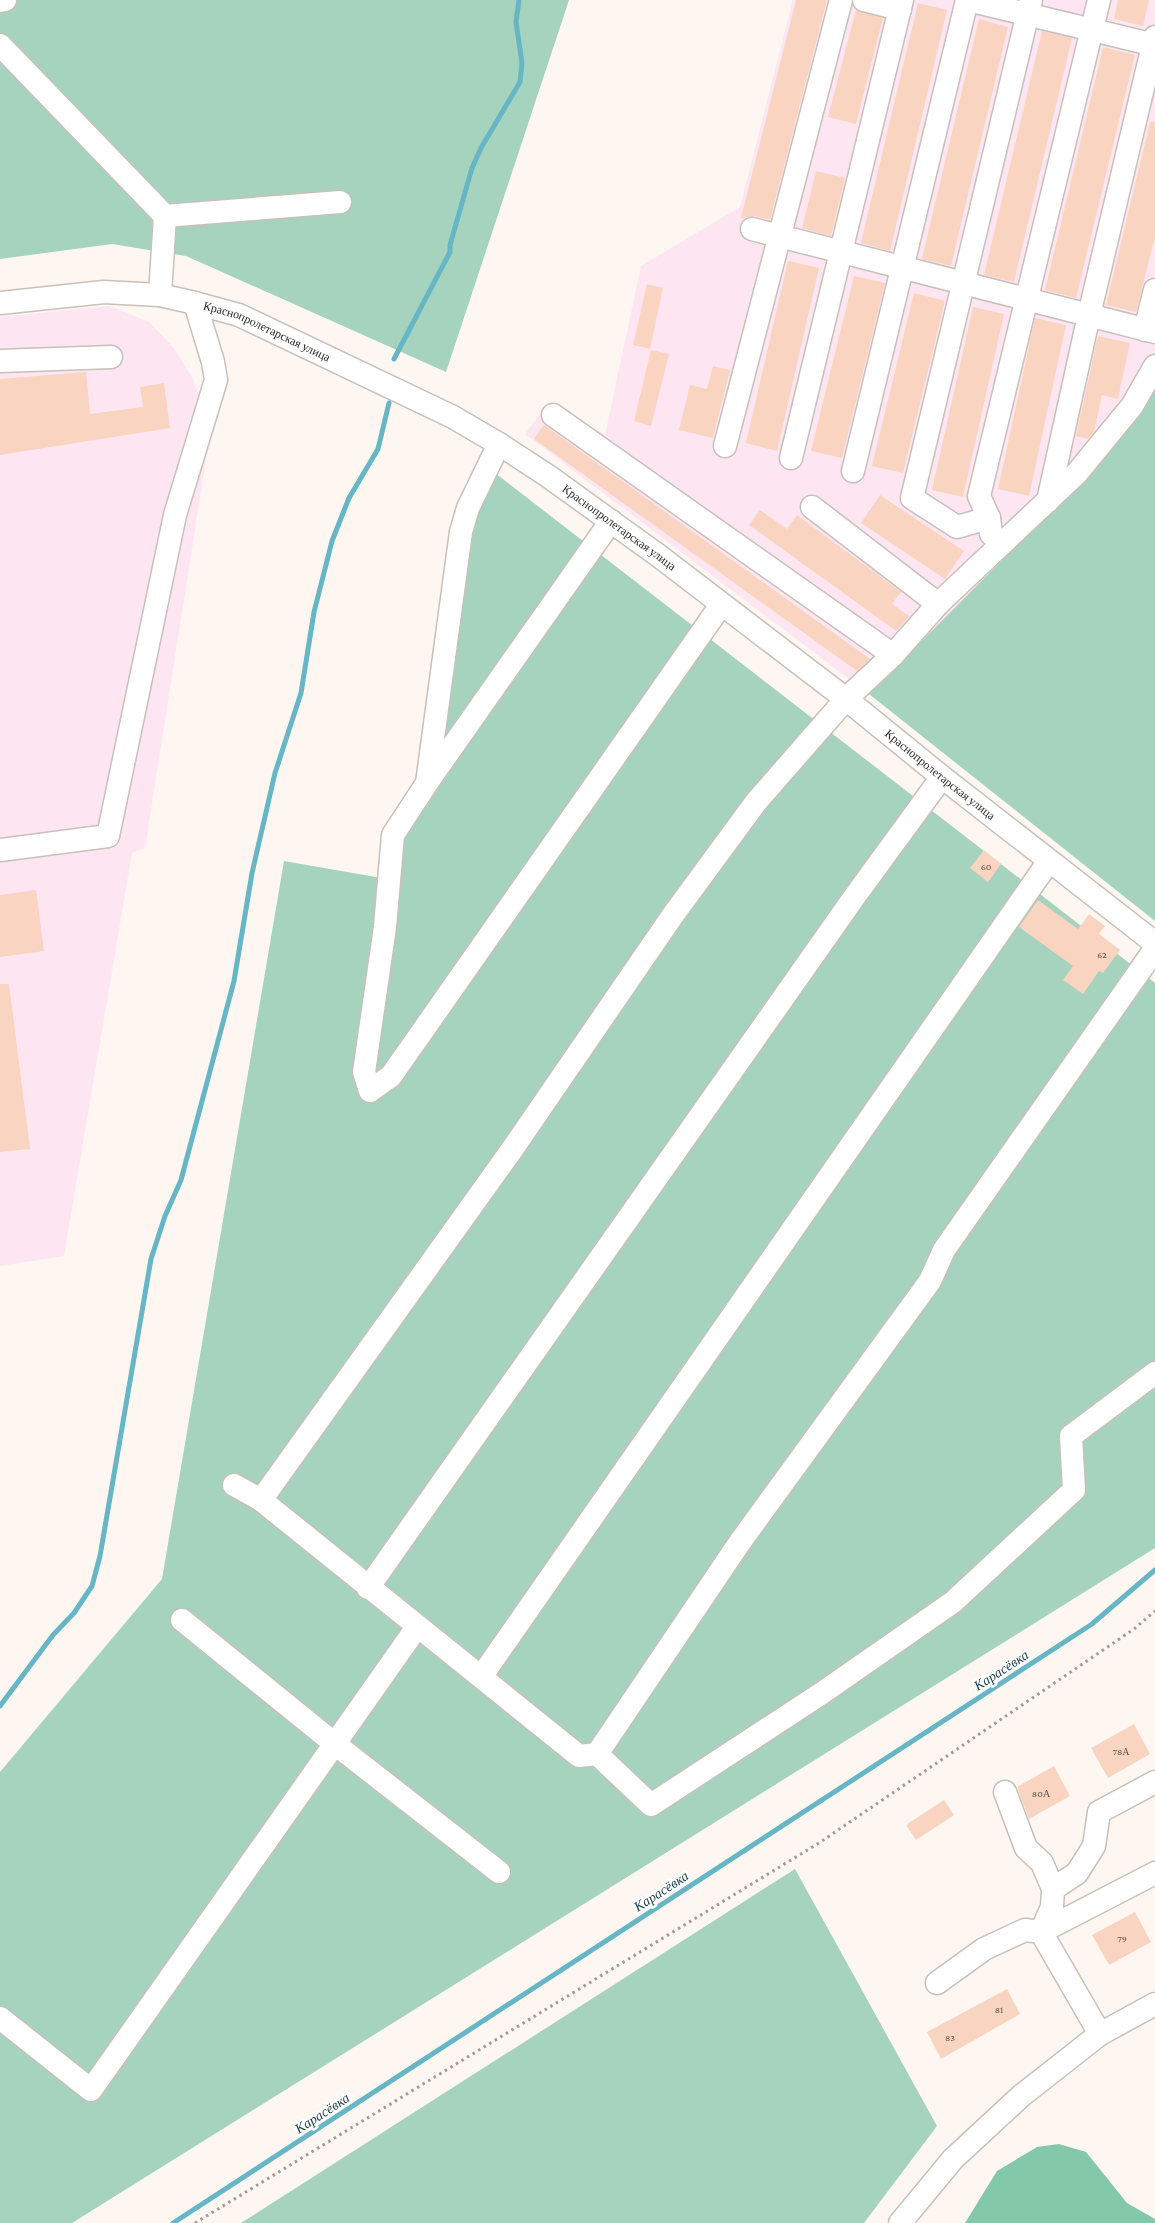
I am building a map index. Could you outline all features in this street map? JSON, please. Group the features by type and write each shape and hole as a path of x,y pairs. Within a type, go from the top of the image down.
{"street":[{"path":"0,1 5,0"},
{"path":"725,446 841,0"},
{"path":"791,458 901,4 864,0"},
{"path":"853,471 968,0 1030,7 1091,30 1154,42 1089,315 1048,501"},
{"path":"994,552 989,518 979,496 1099,0"},
{"path":"989,518 957,527 912,498 1030,7"},
{"path":"0,45 165,216 160,295"},
{"path":"165,216 340,202"},
{"path":"752,229 1150,331 1155,290"},
{"name":"Краснопролетарская улица","path":"0,303 104,292 160,295 239,314 453,417 499,444 611,521 846,699 942,777 1155,943"},
{"path":"0,850 108,836 175,515 216,380 213,362 195,303"},
{"path":"0,361 111,357"},
{"path":"261,1500 511,1151 678,908 756,802 846,699 893,655 938,604 1077,474 1132,406 1155,366"},
{"path":"553,415 893,655"},
{"path":"427,783 461,532 468,508 499,444"},
{"path":"812,506 938,604"},
{"path":"611,521 427,783 393,835 385,927 364,1072 370,1091 391,1076 721,605"},
{"path":"368,1588 849,904 942,777"},
{"path":"481,1676 1049,861"},
{"path":"234,1485 261,1500 579,1756 597,1754 740,1542 930,1281 944,1250 1155,949"},
{"path":"597,1754 651,1805 822,1694 952,1602 1074,1490 1071,1436 1155,1373"},
{"path":"182,1620 335,1744 499,1872"},
{"path":"0,2018 91,2090 417,1627"},
{"path":"1053,1889 1077,1873 1094,1846 1099,1812 1155,1782"},
{"path":"1005,1792 1026,1848 1042,1863 1053,1889 1052,1907 1041,1932"},
{"path":"937,1983 984,1949 1025,1930 1041,1932 1155,1873"},
{"path":"1041,1932 1100,2034"},
{"path":"900,2223 953,2159 986,2127 1100,2034 1155,2004"}],"path":[{"path":"195,2223 819,1843 1134,1629 1155,1611"}],"shaded area":[{"path":"793,0 1155,0 1155,382 1082,480 869,694 525,434 548,403 605,435 641,266 740,207"},
{"path":"110,306 149,322 174,348 193,379 206,418 207,453 145,848 132,853 64,1256 0,1266 0,317"}],"green space":[{"path":"0,0 569,0 446,372 186,256 112,244 0,259"},
{"path":"1155,382 1155,921 869,694 1082,480"},
{"path":"495,473 1155,983 1155,1548 72,2223 0,2223 0,1772 162,1579 284,861 393,880 401,836 436,775 466,531"},
{"path":"795,1869 937,2126 864,2223 241,2223"},
{"path":"1059,2144 1086,2152 1127,2203 1155,2219 1155,2223 965,2223 997,2171 1037,2147"}],"building":[{"path":"796,0 827,0 770,220 755,216 741,218"},
{"path":"1118,0 1149,0 1143,26 1114,19"},
{"path":"918,3 947,10 890,251 861,243"},
{"path":"856,10 883,18 856,124 828,117"},
{"path":"979,19 1008,27 951,266 922,259"},
{"path":"1042,31 1072,38 1014,282 984,275"},
{"path":"1103,47 1135,55 1076,298 1045,290"},
{"path":"1150,122 1155,122 1155,237 1136,312 1106,305"},
{"path":"816,171 845,178 831,236 802,228"},
{"path":"788,261 819,268 777,451 746,443"},
{"path":"854,276 885,283 842,458 811,451"},
{"path":"647,284 663,288 650,349 633,345"},
{"path":"914,293 945,301 903,473 872,466"},
{"path":"973,307 1004,314 963,497 932,490"},
{"path":"1035,318 1066,325 1029,496 998,489"},
{"path":"1098,336 1130,343 1118,399 1102,395 1094,432 1088,439 1076,436"},
{"path":"651,350 669,354 651,426 634,421"},
{"path":"713,366 730,370 713,438 679,430 690,385 707,389"},
{"path":"86,372 90,414 143,407 140,387 164,383 170,428 0,455 0,379"},
{"path":"544,425 870,659 857,671 534,439"},
{"path":"880,495 964,551 945,579 861,523"},
{"path":"760,510 787,529 797,515 901,592 892,604 909,616 903,624 896,631 749,525"},
{"path":"984,850 1001,864 988,882 970,868"},
{"path":"36,890 44,951 0,957 0,895"},
{"path":"1038,900 1078,929 1089,914 1105,926 1099,934 1120,950 1103,973 1099,971 1083,994 1063,980 1073,966 1019,927"},
{"path":"0,984 9,984 30,1149 0,1152"},
{"path":"1134,1724 1150,1754 1108,1778 1091,1748"},
{"path":"1054,1766 1070,1796 1029,1819 1017,1787"},
{"path":"944,1800 954,1815 916,1840 906,1825"},
{"path":"1135,1912 1151,1942 1109,1965 1092,1935"},
{"path":"1007,1989 1020,2014 941,2059 927,2032"}],"waterway":[{"path":"394,359 450,252 450,245 472,168 481,148 520,82 522,63 516,22 519,0"},
{"path":"0,1706 53,1635 74,1613 92,1586 100,1556 151,1259 165,1216 181,1180 234,981 252,873 275,773 301,693 314,612 332,541 349,498 378,449 389,403"},
{"name":"Карасёвка","path":"173,2223 1092,1624 1155,1570"}]}
